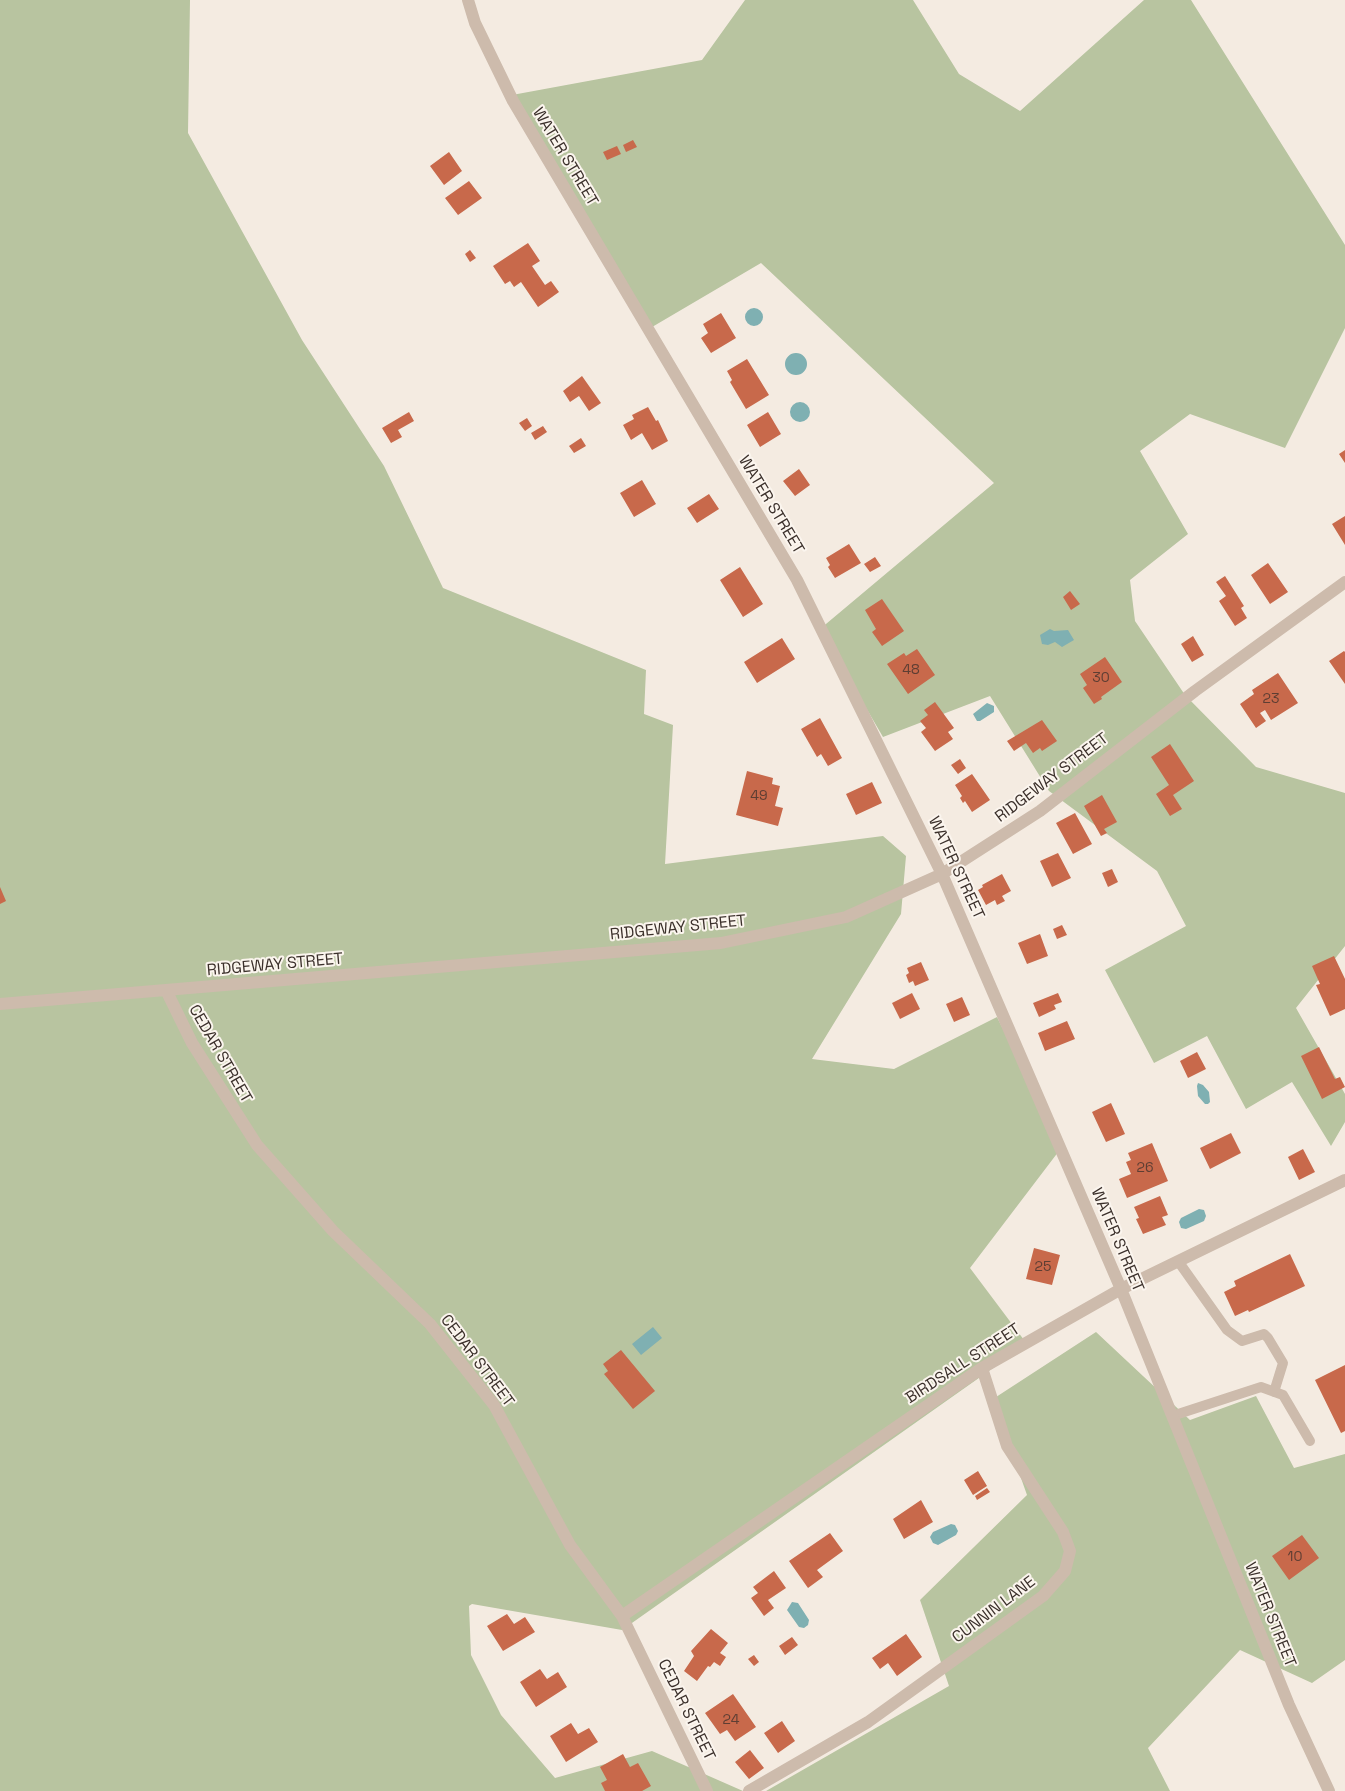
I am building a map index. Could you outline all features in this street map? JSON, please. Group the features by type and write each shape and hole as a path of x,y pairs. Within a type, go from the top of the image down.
{"street":[{"name":"WATER STREET","path":"468,0 476,23 513,100 797,580 942,874 1121,1289 1289,1705 1329,1791"},
{"name":"RIDGEWAY STREET","path":"0,1004 721,943 846,917 942,874 1040,810 1195,691 1345,582"},
{"name":"CEDAR STREET","path":"166,990 192,1043 256,1145 333,1231 430,1324 494,1405 570,1544 622,1616 707,1791"},
{"name":"BIRDSALL STREET","path":"622,1616 982,1368 1121,1289 1345,1180"},
{"name":"CUNNIN LANE","path":"749,1791 868,1722 1043,1596 1065,1572 1070,1550 1065,1538 1007,1446 982,1368"}],"lane":[{"path":"1178,1262 1227,1330 1242,1342 1264,1334 1268,1338 1283,1363 1274,1392"},
{"path":"1172,1416 1261,1387 1283,1395 1310,1441"}],"green space":[{"path":"0,0 190,0 188,133 302,340 384,466 443,588 646,670 644,714 673,725 665,864 883,836 906,856 901,914 812,1059 894,1069 997,1017 1062,1147 970,1268 1027,1344 622,1630 472,1604 469,1606 471,1655 501,1715 555,1778 652,1751 743,1791 0,1791"},
{"path":"745,0 913,0 959,74 1020,111 1144,0 1191,0 1345,245 1345,328 1285,448 1190,414 1140,451 1188,534 1130,580 1135,621 1185,695 1256,767 1345,793 1345,946 1296,1008 1345,1094 1345,1122 1331,1146 1292,1082 1246,1109 1207,1036 1154,1063 1105,970 1186,926 1157,871 1049,791 990,696 883,737 820,629 994,483 761,263 647,330 512,95 702,60"},
{"path":"1096,1332 1190,1420 1256,1396 1294,1468 1345,1454 1345,1660 1312,1683 1240,1650 1148,1748 1170,1791 766,1791 949,1686 920,1600 1027,1495 993,1399"}],"water":[{"path":"750,308 758,308 763,313 761,324 750,326 745,321 745,313"},
{"path":"796,353 804,356 807,364 804,372 796,375 788,372 785,364 788,356"},
{"path":"800,402 807,405 810,412 807,419 800,422 793,419 790,412 793,405"},
{"path":"1050,629 1054,631 1068,630 1074,640 1062,647 1055,642 1048,645 1042,644 1040,635"},
{"path":"987,703 994,706 994,712 977,721 973,714"},
{"path":"1198,1083 1203,1085 1209,1092 1210,1102 1208,1104 1205,1104 1198,1096"},
{"path":"1199,1209 1204,1210 1206,1216 1204,1221 1186,1229 1181,1228 1179,1222 1181,1218"},
{"path":"653,1327 662,1338 641,1355 632,1344"},
{"path":"951,1524 955,1525 958,1531 956,1535 938,1545 933,1543 930,1537 933,1532"},
{"path":"792,1602 798,1603 809,1620 808,1625 804,1628 799,1627 787,1610"}],"building":[{"path":"633,140 637,147 626,152 623,145"},
{"path":"617,146 621,154 607,160 603,152"},
{"path":"449,152 462,171 444,185 430,166"},
{"path":"469,181 482,198 458,215 445,198"},
{"path":"528,243 540,261 532,266 545,285 551,281 559,292 538,307 521,282 514,287 510,281 505,284 493,266"},
{"path":"470,250 476,258 470,262 465,254"},
{"path":"721,313 736,338 711,353 701,338 708,333 703,324"},
{"path":"747,359 769,395 746,409 730,382 732,380 727,371"},
{"path":"582,376 601,403 589,411 579,396 570,402 563,391"},
{"path":"648,407 656,421 658,420 668,441 652,450 642,433 631,440 623,425 634,419 632,415"},
{"path":"409,412 414,421 398,430 402,437 391,443 382,428"},
{"path":"768,412 781,434 760,447 747,425"},
{"path":"527,418 532,426 525,431 519,423"},
{"path":"543,426 547,432 535,440 531,433"},
{"path":"581,438 586,446 574,453 569,446"},
{"path":"1345,450 1345,463 1339,454"},
{"path":"799,469 810,485 795,496 783,481"},
{"path":"642,480 656,504 634,517 620,493"},
{"path":"709,494 719,509 697,523 687,508"},
{"path":"1345,516 1345,545 1332,524"},
{"path":"849,544 861,563 835,578 828,567 830,565 826,558"},
{"path":"875,557 881,566 870,572 864,564"},
{"path":"1268,563 1288,592 1270,604 1251,575"},
{"path":"740,567 763,604 743,617 720,580"},
{"path":"1225,576 1244,606 1241,608 1247,618 1235,626 1219,601 1226,596 1216,582"},
{"path":"1070,591 1080,604 1071,610 1063,597"},
{"path":"882,599 904,631 882,646 872,632 876,629 865,610"},
{"path":"1193,636 1204,655 1192,662 1181,644"},
{"path":"782,638 795,659 757,683 744,662"},
{"path":"917,649 935,675 908,694 887,664 904,653 906,656"},
{"path":"1345,652 1345,684 1329,661"},
{"path":"1105,657 1122,682 1094,704 1083,688 1087,685 1080,674"},
{"path":"1278,673 1298,703 1271,720 1265,710 1260,713 1266,721 1256,728 1240,704 1254,694 1252,690"},
{"path":"935,702 954,728 948,732 953,739 935,751 921,732 926,728 920,721 928,715 924,710"},
{"path":"820,718 842,758 828,766 821,754 817,757 801,729"},
{"path":"1042,720 1057,741 1042,751 1040,748 1033,753 1026,743 1014,751 1007,741"},
{"path":"1170,744 1194,781 1173,795 1182,809 1170,816 1156,794 1169,785 1151,757"},
{"path":"960,759 966,768 958,774 951,765"},
{"path":"747,771 773,778 772,784 780,786 775,806 783,808 778,826 736,815"},
{"path":"972,774 990,800 972,812 965,801 963,803 960,798 962,796 955,785"},
{"path":"872,782 882,803 856,815 846,794"},
{"path":"1102,795 1117,822 1104,829 1107,833 1101,836 1084,806"},
{"path":"1075,813 1092,844 1073,854 1056,823"},
{"path":"1058,853 1071,878 1052,887 1040,861"},
{"path":"1112,869 1118,882 1108,887 1102,873"},
{"path":"1002,874 1011,891 1002,896 1005,901 997,905 995,900 986,905 978,890 983,887 982,885"},
{"path":"0,887 6,901 0,904"},
{"path":"1062,925 1067,935 1057,939 1053,929"},
{"path":"1040,934 1048,956 1027,964 1018,943"},
{"path":"1334,956 1345,979 1345,1009 1330,1016 1316,985 1320,984 1312,966"},
{"path":"921,962 929,980 915,986 913,981 909,983 906,975 909,973 907,968"},
{"path":"912,993 920,1009 900,1019 892,1003"},
{"path":"1058,993 1062,1002 1054,1005 1056,1009 1039,1017 1033,1003"},
{"path":"962,997 970,1015 954,1022 946,1004"},
{"path":"1067,1021 1075,1039 1045,1051 1038,1033"},
{"path":"1319,1047 1335,1079 1340,1077 1345,1087 1322,1099 1301,1056"},
{"path":"1197,1052 1206,1069 1188,1078 1180,1061"},
{"path":"1111,1103 1125,1134 1106,1142 1092,1112"},
{"path":"1231,1133 1241,1153 1210,1169 1200,1148"},
{"path":"1152,1143 1168,1181 1127,1198 1119,1179 1131,1174 1126,1162 1131,1160 1128,1153"},
{"path":"1303,1149 1315,1172 1299,1180 1288,1157"},
{"path":"1160,1196 1168,1215 1162,1217 1166,1225 1143,1234 1136,1219 1139,1218 1134,1207"},
{"path":"1034,1248 1060,1255 1052,1285 1026,1279"},
{"path":"1290,1254 1305,1286 1249,1312 1248,1310 1235,1316 1224,1292 1236,1286 1234,1281"},
{"path":"621,1350 655,1391 633,1409 604,1374 608,1371 603,1364"},
{"path":"1345,1365 1345,1431 1341,1433 1315,1380"},
{"path":"978,1471 987,1486 973,1495 964,1480"},
{"path":"987,1488 990,1492 977,1500 975,1496"},
{"path":"921,1500 933,1522 904,1539 893,1519"},
{"path":"830,1533 843,1551 817,1570 823,1577 808,1588 789,1561"},
{"path":"1302,1535 1319,1558 1289,1580 1272,1556"},
{"path":"774,1571 786,1588 768,1600 774,1608 764,1616 751,1598 758,1593 753,1587"},
{"path":"507,1614 514,1624 525,1617 535,1632 503,1651 487,1626"},
{"path":"711,1629 728,1643 720,1653 726,1657 720,1666 714,1662 710,1667 708,1666 697,1681 684,1671 694,1656 691,1651"},
{"path":"906,1634 922,1657 897,1676 888,1663 880,1669 872,1658"},
{"path":"792,1637 798,1645 785,1655 779,1646"},
{"path":"754,1655 759,1662 754,1666 748,1659"},
{"path":"540,1669 547,1679 558,1672 567,1687 536,1707 520,1682"},
{"path":"733,1694 756,1727 735,1741 727,1730 720,1734 705,1713"},
{"path":"782,1721 795,1741 778,1753 764,1733"},
{"path":"571,1723 578,1734 589,1728 598,1742 566,1762 550,1736"},
{"path":"750,1750 764,1768 749,1779 735,1762"},
{"path":"623,1754 630,1767 638,1763 651,1786 642,1791 605,1791 601,1783 607,1780 600,1767"}]}
